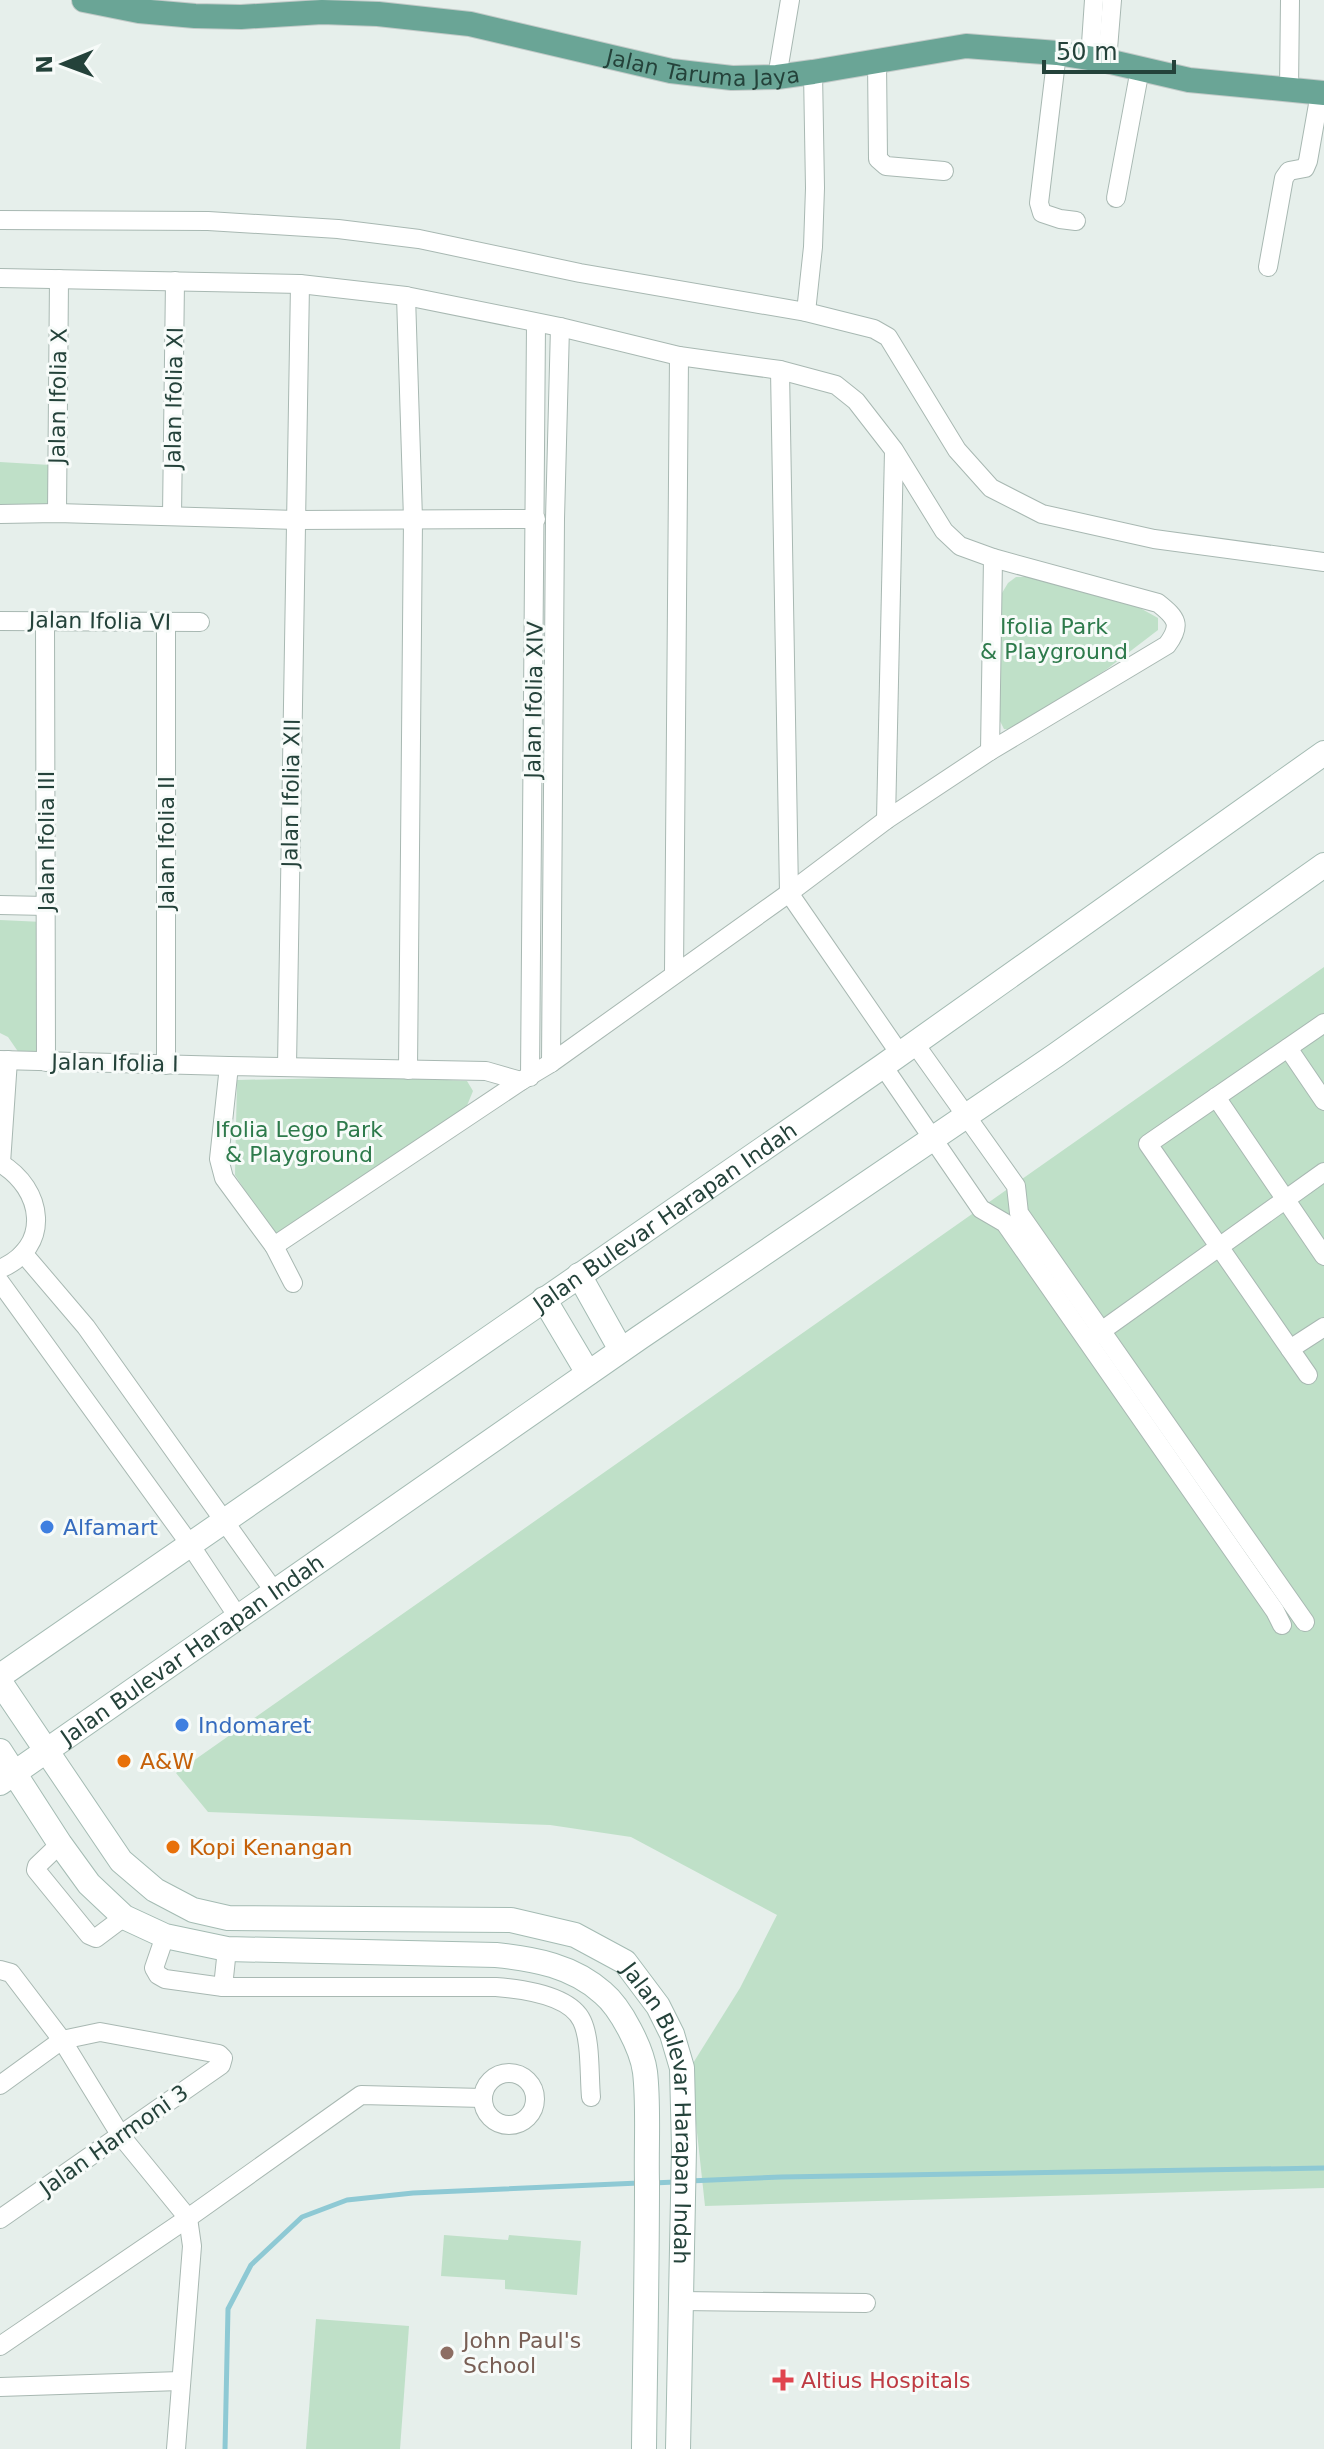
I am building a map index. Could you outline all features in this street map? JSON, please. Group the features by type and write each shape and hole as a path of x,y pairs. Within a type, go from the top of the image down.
{"main road":[{"name":"Jalan Taruma Jaya","path":"84,0 139,11 195,8 241,17 322,6 470,24 671,71 732,78 777,77 966,46 1057,53 1189,80 1322,93"}],"street":[{"path":"777,77 790,0"},
{"path":"1094,0 1098,60"},
{"path":"1098,60 1112,0"},
{"path":"1289,90 1290,0"},
{"path":"1057,53 1039,203 1042,213 1076,221"},
{"path":"877,61 878,159 886,166 944,171"},
{"path":"1116,198 1140,69"},
{"path":"806,312 815,203 813,72"},
{"path":"1268,267 1284,178 1289,171 1305,168 1322,93"},
{"path":"0,220 208,221 338,229 419,239 580,273 806,312 874,329 888,337 957,450 991,488 1042,514 1154,539 1324,562"},
{"path":"0,278 300,284 406,296 560,327 679,356 780,370 836,385 856,401 894,450 944,531 960,546 993,558 1158,603 1171,613 1175,623 1176,633 1167,645 990,751 886,820 551,1063 274,1246"},
{"name":"Jalan Ifolia X","path":"57,513 59,279"},
{"name":"Jalan Ifolia XI","path":"172,516 175,281"},
{"name":"Jalan Ifolia XII","path":"287,1066 300,284"},
{"path":"406,296 413,519 408,1070"},
{"name":"Jalan Ifolia XIV","path":"525,1079 536,519 536,324"},
{"name":"Jalan Ifolia XIV","path":"551,1063 560,327"},
{"path":"674,973 679,356"},
{"path":"780,370 789,893 899,1055 933,1139 981,1209 1012,1218 1094,1336 1282,1625"},
{"path":"886,820 894,450"},
{"path":"0,514 296,520 536,519"},
{"path":"990,751 993,558"},
{"name":"Jalan Ifolia VI","path":"0,621 200,622"},
{"name":"Jalan Ifolia III","path":"45,621 46,1062"},
{"name":"Jalan Ifolia II","path":"166,622 166,1065"},
{"name":"Jalan Bulevar Harapan Indah","path":"678,2449 684,2148 682,2068 672,2034 658,2006 625,1962 575,1935 511,1920 228,1918 193,1910 155,1890 121,1861 0,1679 189,1543 899,1055 1324,753"},
{"name":"Jalan Bulevar Harapan Indah","path":"8,1778 1324,865"},
{"path":"0,905 46,906"},
{"path":"1308,1375 1148,1144 1324,1023"},
{"path":"1288,1048 1324,1101"},
{"path":"899,1055 966,1116 1016,1186 1012,1218"},
{"path":"0,1269 10,1265 23,1253 33,1234 36,1213 31,1192 19,1175 0,1163 4,1060"},
{"name":"Jalan Ifolia I","path":"4,1060 486,1071 525,1079"},
{"path":"229,1066 220,1168 224,1178 274,1246 293,1283"},
{"path":"1216,1097 1324,1256"},
{"path":"1094,1336 1324,1172"},
{"path":"23,1253 86,1327 274,1591"},
{"path":"579,1275 621,1350"},
{"path":"0,1282 189,1543 238,1617"},
{"path":"544,1299 588,1373"},
{"path":"1290,1349 1324,1327"},
{"path":"1094,1336 1305,1622"},
{"name":"Jalan Bulevar Harapan Indah","path":"0,1751 8,1778 89,1884 124,1917 165,1936 227,1949 496,1955 538,1960 574,1973 605,1994 637,2045 645,2071 647,2231 644,2449"},
{"path":"60,1844 36,1870 89,1935 96,1938 102,1935 124,1917"},
{"path":"165,1936 154,1968 165,1979 223,1987 496,1987 546,1994 579,2016 586,2035 591,2097"},
{"path":"223,1987 227,1949"},
{"path":"496,1955 496,1987"},
{"path":"0,1970 11,1973 62,2040 121,2136 188,2218 192,2246 176,2449"},
{"path":"579,2016 605,1994"},
{"name":"Jalan Harmoni 3","path":"0,2219 221,2065 223,2058 219,2054 100,2032 62,2040"},
{"path":"0,2085 62,2040"},
{"path":"0,2346 361,2095 483,2098"},
{"path":"681,2301 866,2303"},
{"path":"0,2387 180,2381"},
{"path":"645,2415 678,2415"}],"green space":[{"path":"0,462 50,465 49,506 0,505"},
{"name":"Ifolia Park & Playground","path":"1016,577 1031,577 1140,608 1158,618 1158,630 1107,669 1014,730 1004,729 999,719 1002,593"},
{"path":"0,920 43,922 43,1054 19,1053 8,1037 0,1033"},
{"path":"1324,967 1324,2188 705,2206 690,2068 740,1988 777,1915 631,1837 550,1825 208,1812 176,1773"},
{"name":"Ifolia Lego Park & Playground","path":"385,1077 467,1081 473,1091 466,1108 274,1235 235,1175 237,1080"},
{"path":"444,2235 508,2240 509,2235 581,2241 577,2295 505,2289 505,2280 441,2276"},
{"path":"316,2319 409,2326 400,2449 306,2449"}],"waterway":[{"path":"689,2181 1324,2168"},
{"path":"653,2183 675,2182"},
{"path":"225,2449 228,2309 251,2265 302,2217 347,2200 413,2193 639,2183"}],"place":[{"name":"Alfamart","path":"47,1527"},
{"name":"Indomaret","path":"182,1725"},
{"name":"A&W","path":"124,1761"},
{"name":"Kopi Kenangan","path":"173,1847"},
{"name":"John Paul's School","path":"447,2353"},
{"name":"Altius Hospitals","path":"783,2380"}]}
